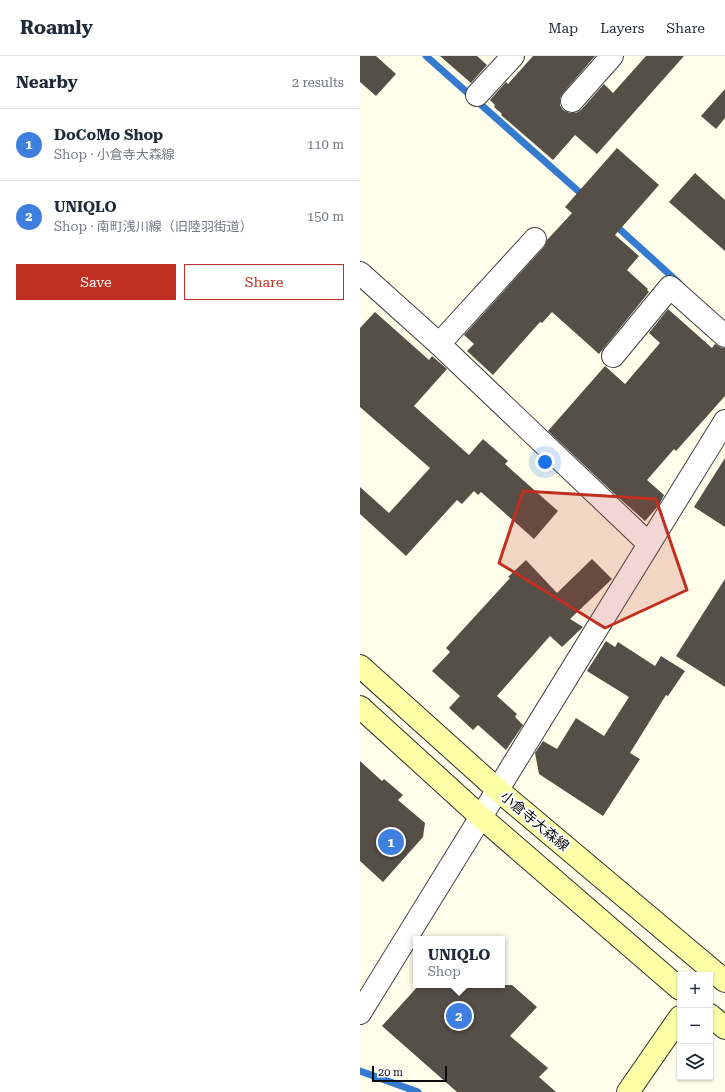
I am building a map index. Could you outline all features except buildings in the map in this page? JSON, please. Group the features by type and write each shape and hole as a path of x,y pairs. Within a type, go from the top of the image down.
{"street":[{"path":"477,95 513,56"},
{"path":"572,101 612,56"},
{"path":"439,344 535,239"},
{"path":"360,273 439,344 649,544"},
{"path":"613,356 670,287 725,336"},
{"path":"360,1013 725,421"},
{"name":"小倉寺大森線","path":"360,666 498,790 719,971"},
{"path":"360,707 481,817 677,986"},
{"path":"713,1018 725,1028"},
{"path":"628,1092 677,1021"}],"highlighted area":[{"path":"523,491 656,499 687,590 605,628 499,563"}],"waterway":[{"path":"426,56 586,198"},
{"path":"614,224 679,283"},
{"path":"360,1071 418,1092"}],"place":[{"name":"DoCoMo Shop","path":"391,842"},
{"name":"UNIQLO","path":"459,1016"}]}
